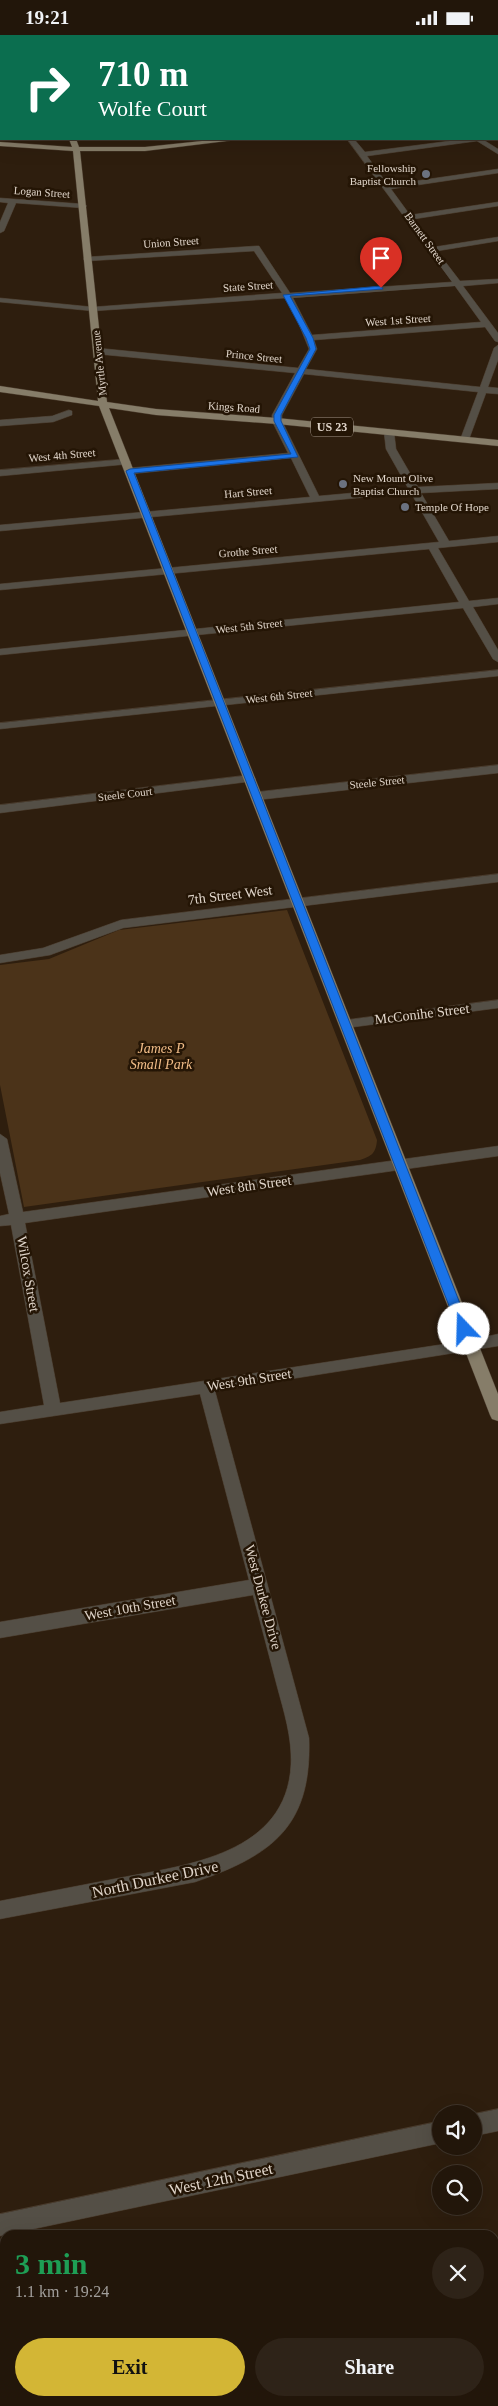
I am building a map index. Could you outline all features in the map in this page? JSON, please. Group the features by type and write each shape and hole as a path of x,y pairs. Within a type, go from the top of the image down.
{"main road":[{"name":"Myrtle Avenue","path":"73,140 83,206 103,405 498,1415"},
{"path":"0,144 76,149 155,149 231,140"},
{"name":"Kings Road","path":"0,389 103,405 202,416 277,421 498,443"}],"street":[{"name":"Barnett Street","path":"352,140 493,328 498,339"},
{"path":"362,155 471,140"},
{"path":"479,140 498,153"},
{"path":"388,187 498,171"},
{"name":"Logan Street","path":"0,200 83,206"},
{"path":"0,231 13,201"},
{"path":"410,217 498,204"},
{"path":"434,249 498,239"},
{"name":"Union Street","path":"87,259 256,247 286,295"},
{"name":"State Street","path":"0,300 93,309 498,281"},
{"path":"286,295 310,338 313,349 277,415 277,421 316,499"},
{"name":"West 1st Street","path":"310,338 493,328"},
{"path":"465,440 498,349"},
{"name":"Prince Street","path":"97,351 498,391"},
{"path":"0,423 53,419 69,413"},
{"path":"389,433 391,449 446,545"},
{"name":"West 4th Street","path":"0,473 128,467 295,455"},
{"name":"Hart Street","path":"0,528 414,490 498,485"},
{"name":"Grothe Street","path":"0,587 498,539"},
{"path":"432,546 498,659"},
{"name":"West 5th Street","path":"0,651 498,601"},
{"name":"West 6th Street","path":"0,726 498,673"},
{"name":"Steele Street","path":"257,796 498,769"},
{"name":"Steele Court","path":"0,809 250,779"},
{"name":"7th Street West","path":"0,959 45,952 121,924 498,879"},
{"name":"McConihe Street","path":"346,1024 498,1004"},
{"name":"Wilcox Street","path":"0,1139 17,1219 52,1410"},
{"name":"West 8th Street","path":"0,1221 498,1151"},
{"name":"West 9th Street","path":"0,1418 471,1346 498,1340"},
{"name":"West Durkee Drive","path":"206,1387 300,1737 302,1760 297,1789 289,1808"},
{"name":"West 10th Street","path":"0,1630 260,1586"},
{"name":"North Durkee Drive","path":"0,1910 195,1873 224,1865 250,1851 268,1836 289,1808"},
{"path":"482,2123 498,2120"},
{"name":"West 12th Street","path":"0,2225 432,2134"}],"green space":[{"name":"James P Small Park","path":"287,910 377,1140 373,1153 360,1160 24,1207 0,1085 0,965 49,959 119,930"}],"place":[{"name":"Fellowship Baptist Church","path":"426,174"},
{"name":"New Mount Olive Baptist Church","path":"343,484"},
{"name":"Temple Of Hope","path":"405,507"}],"route":[{"path":"381,288 286,295 310,338 313,349 277,415 277,421 295,455 130,471 464,1329"}]}
